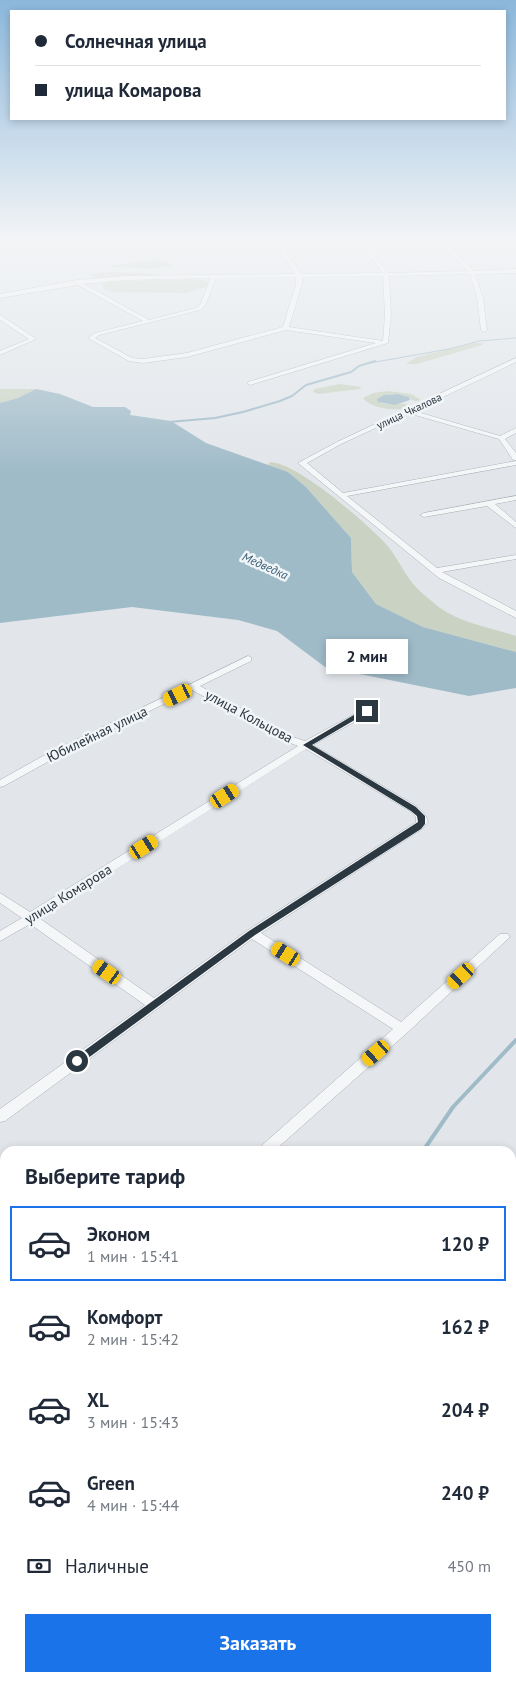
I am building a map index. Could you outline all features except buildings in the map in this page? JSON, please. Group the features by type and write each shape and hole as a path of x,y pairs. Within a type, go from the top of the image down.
{"street":[{"path":"0,354 33,338 1,317"},
{"path":"141,317 147,321"},
{"path":"162,317 93,335 91,338 131,360 143,361 187,355 286,328 358,340 386,342"},
{"path":"286,328 289,317"},
{"path":"386,342 388,317"},
{"path":"482,317 484,330"},
{"path":"250,384 386,342"},
{"name":"улица Чкалова","path":"342,495 302,464 339,443 516,360"},
{"path":"408,411 502,438 516,458"},
{"path":"502,438 516,430"},
{"path":"516,465 342,495 442,576 516,615"},
{"path":"424,515 516,498"},
{"path":"489,503 516,526"},
{"path":"436,571 516,557"},
{"name":"Юбилейная улица","path":"0,784 47,758 248,659"},
{"name":"улица Кольцова","path":"194,687 289,739 306,745 414,809 421,816 422,822 418,827 252,933"},
{"name":"улица Комарова","path":"0,937 306,745 367,711"},
{"path":"0,897 154,1005"},
{"path":"0,1118 252,933 403,1029"},
{"path":"271,1146 504,937"}],"green space":[{"path":"475,343 483,343 482,345 417,364 406,364 416,357"},
{"path":"340,384 361,387 360,389 318,394 313,392 315,389"},
{"path":"0,389 36,389 19,398 0,403"},
{"path":"388,391 411,394 421,400 414,401 404,395 391,394 381,403 404,404 411,407 392,409 372,405 363,398 373,393"},
{"path":"270,462 297,472 347,508 388,546 415,587 435,604 454,616 474,624 516,636 516,652 423,627 376,604 352,572 351,538 306,487 288,472 268,465"}],"water":[{"name":"Медведка","path":"36,389 60,394 93,407 125,407 131,411 130,415 171,421 206,443 288,472 306,487 351,538 352,572 376,604 423,627 516,652 516,688 469,696 325,667 277,631 238,620 132,607 0,623 0,403 18,398"},
{"path":"398,394 409,397 410,400 395,405 378,402 377,399 384,395"}],"waterway":[{"path":"370,363 449,349 479,341 516,338"},
{"path":"169,422 215,418 243,412 280,401 292,396 306,385 351,372 359,366 375,361"},
{"path":"426,1146 453,1107 516,1040"}],"route":[{"path":"77,1061 252,933 418,827 422,822 421,816 414,809 306,745 367,711"}]}
